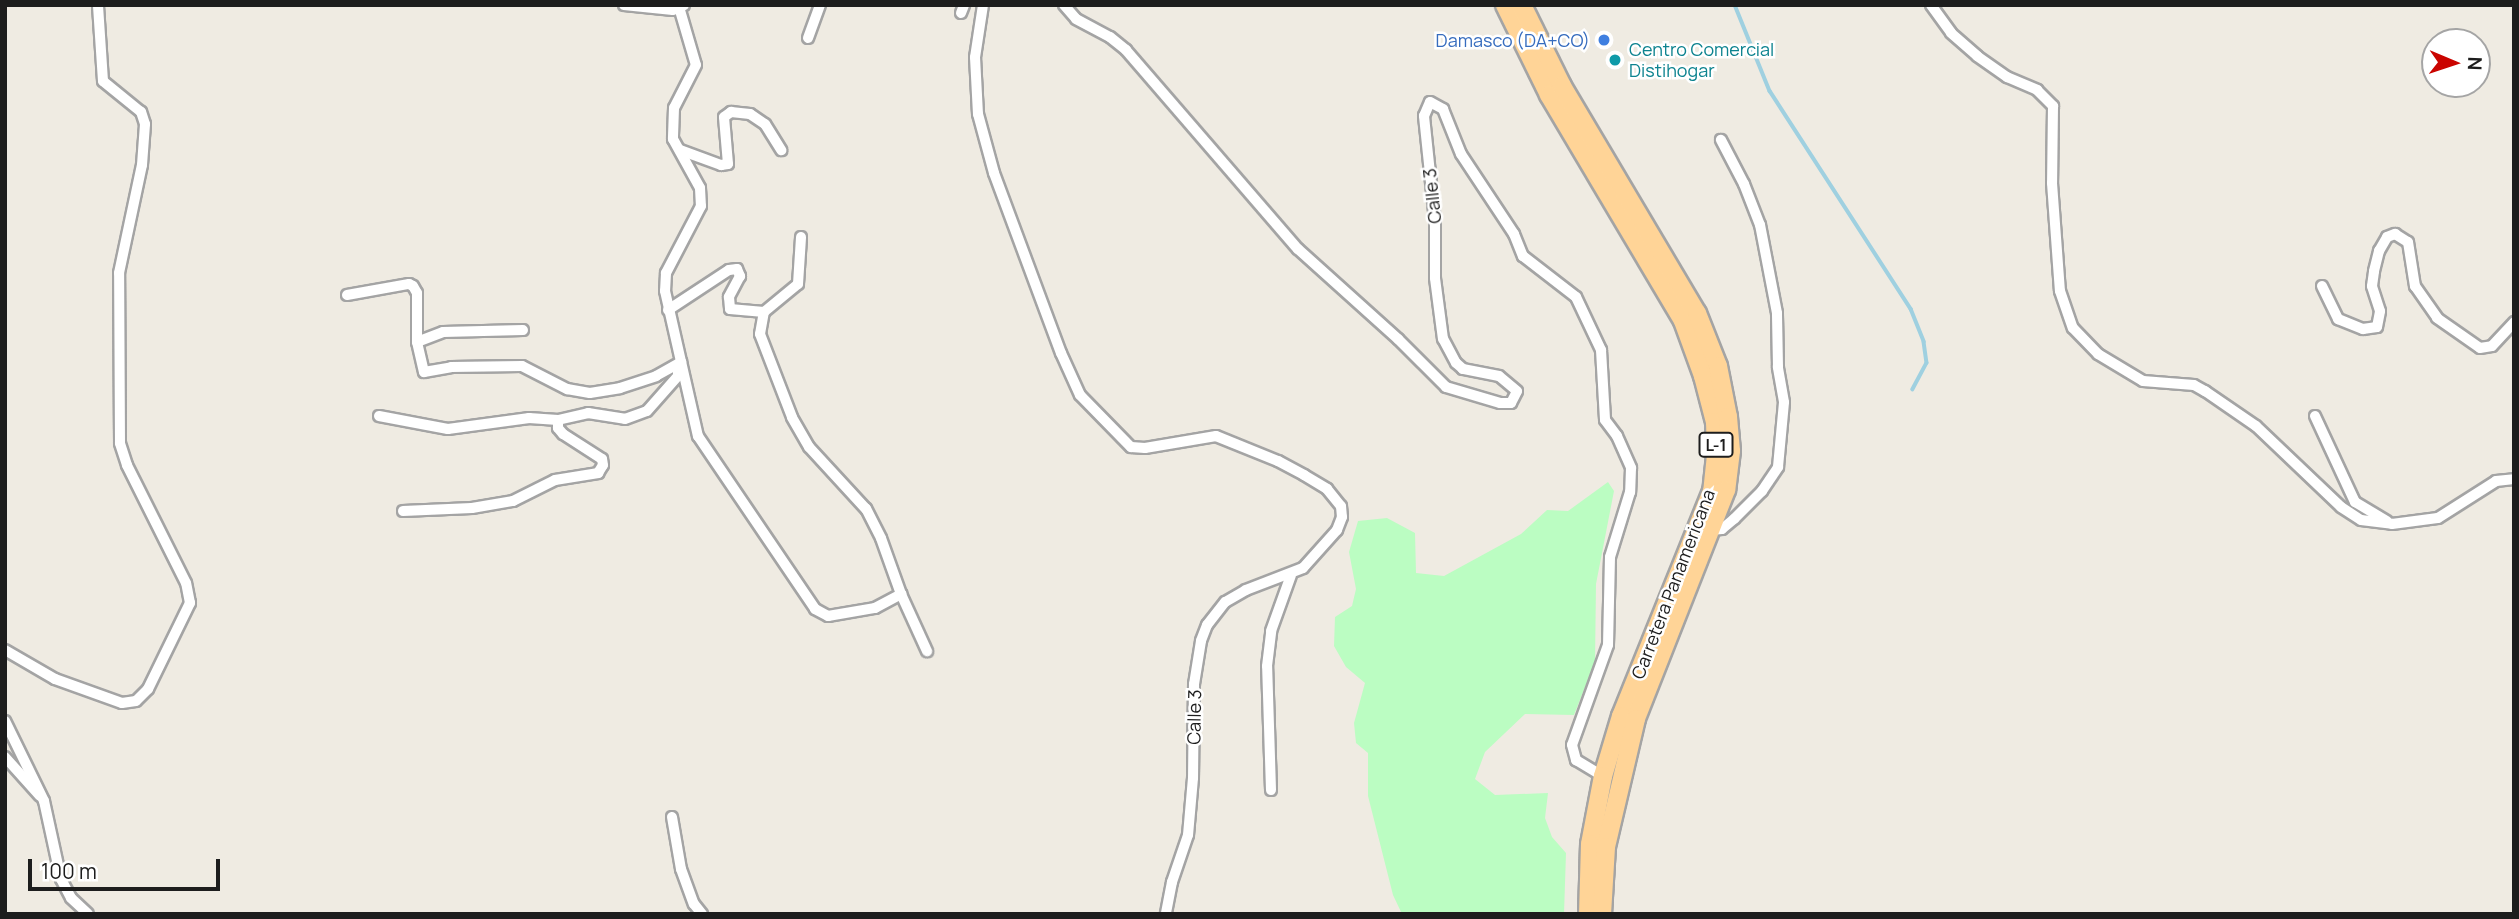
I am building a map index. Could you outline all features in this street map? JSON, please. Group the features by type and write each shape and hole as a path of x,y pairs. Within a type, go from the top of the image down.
{"main road":[{"name":"Carretera Panamericana","path":"1505,5 1549,95 1683,321 1703,376 1714,422 1716,455 1712,491 1621,716 1603,776 1590,844 1588,914"},
{"name":"Carretera Panamericana","path":"1522,5 1562,86 1697,313 1718,366 1728,416 1731,451 1726,490 1636,719 1606,847 1602,914"}],"street":[{"path":"5,650 55,679 122,703 136,701 148,689 190,603 186,583 127,465 120,443 120,274 142,164 145,124 141,112 103,81 98,5"},
{"path":"624,5 673,10 682,6 696,65 674,108 673,139 700,188 701,206 666,273 668,310 698,436 814,609 828,615 858,612 901,594"},
{"path":"808,38 820,5"},
{"name":"Calle 3","path":"983,5 975,57 978,114 994,173 1061,354 1080,395 1132,447 1146,448 1216,436 1278,461 1327,488 1341,506 1342,517 1326,543 1303,568 1292,575 1247,590 1226,602 1216,610 1200,641 1194,684 1194,778 1188,835 1172,882 1166,914"},
{"name":"Calle 3","path":"1064,5 1076,19 1110,37 1126,50 1298,249 1398,339 1446,387 1500,403 1511,403 1517,391 1500,376 1463,369 1456,363 1443,339 1435,278 1436,221 1424,116 1430,103 1443,109 1461,154 1514,234 1522,256 1576,297 1601,351 1605,420 1617,436 1631,468 1630,492 1610,557 1608,645 1572,745 1576,760 1603,776"},
{"path":"1931,5 1951,33 1978,56 2007,77 2037,90 2053,106 2052,183 2060,291 2073,328 2114,366 2143,381 2194,385 2205,391 2256,426 2341,507 2361,520 2392,524 2438,518 2497,481 2514,479"},
{"path":"680,150 721,165 728,164 724,117 731,112 750,114 765,124 781,150"},
{"path":"1710,530 1722,528 1734,519 1762,491 1778,467 1784,402 1778,367 1777,313 1760,225 1744,184 1721,140"},
{"path":"2322,286 2338,319 2363,328 2377,327 2380,312 2372,286 2374,271 2379,251 2387,237 2395,234 2407,242 2414,286 2437,318 2480,348 2492,346 2514,322"},
{"path":"801,237 798,284 764,312 760,334 792,417 809,447 866,509 881,538 901,594 927,651"},
{"path":"668,310 729,270 737,269 740,276 729,297 730,309 764,312"},
{"path":"347,295 409,284 413,286 417,292 417,341 424,372 451,367 522,366 566,389 590,393 620,388 656,376 680,362"},
{"path":"417,341 443,332 523,330"},
{"path":"379,416 448,429 529,418 558,420 588,414 625,419 647,411 678,376 680,362"},
{"path":"2315,416 2354,502 2392,524"},
{"path":"403,511 472,508 513,501 555,480 598,473 603,465 602,459 563,434 558,428 558,420"},
{"path":"1271,790 1267,666 1271,631 1292,575"},
{"path":"5,720 34,775 44,801 61,879 71,898 88,914"},
{"path":"5,757 44,801"},
{"path":"672,817 681,869 694,904 702,914"}],"green space":[{"path":"1608,482 1614,491 1596,584 1595,662 1574,715 1525,714 1485,752 1475,779 1495,795 1548,793 1545,818 1552,837 1566,853 1564,914 1402,914 1393,895 1368,796 1368,753 1356,743 1354,723 1365,683 1346,667 1334,646 1335,617 1352,606 1356,589 1349,552 1358,521 1387,518 1415,533 1416,573 1444,576 1521,534 1547,510 1568,511"}],"waterway":[{"path":"1735,5 1770,91 1911,309 1924,342 1927,363 1913,389"}],"place":[{"name":"Damasco (DA+CO)","path":"1604,40"},
{"name":"Centro Comercial Distihogar","path":"1615,60"}]}
